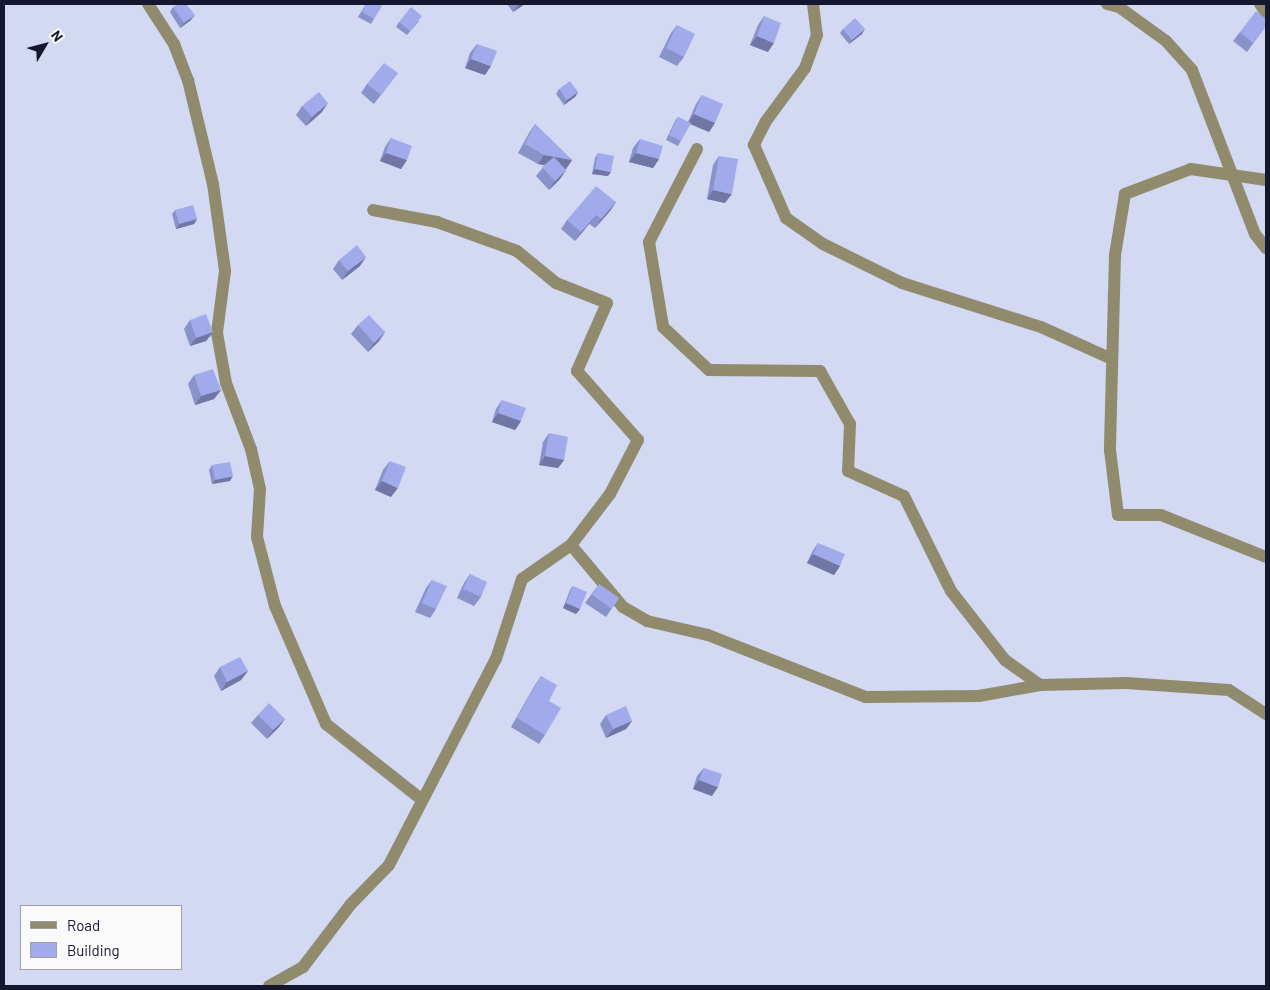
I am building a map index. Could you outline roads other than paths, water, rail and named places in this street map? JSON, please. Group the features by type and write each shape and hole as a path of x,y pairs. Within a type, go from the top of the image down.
{"street":[{"path":"148,4 174,44 188,80 212,184 225,271 217,333 226,383 251,449 260,489 257,537 275,606 326,724 421,799"},
{"path":"813,4 817,35 806,68 766,121 754,145 786,218 823,244 902,283 1041,327 1112,358"},
{"path":"1107,4 1119,7 1166,41 1192,70 1236,176 1255,234 1266,248"},
{"path":"1260,4 1266,13"},
{"path":"697,149 649,242 663,327 709,370 820,371 850,424 848,471 904,496 951,591 1005,660 1040,685"},
{"path":"1266,180 1191,169 1125,194 1115,255 1110,450 1118,515 1161,515 1266,557"},
{"path":"269,986 303,967 351,904 389,865 421,799 496,659 522,579 571,545 610,494 638,440 577,371 607,303 556,283 517,251 437,222 373,210"},
{"path":"571,545 623,607 648,621 708,635 865,697 979,696 1040,685 1126,683 1229,690 1266,714"}]}
